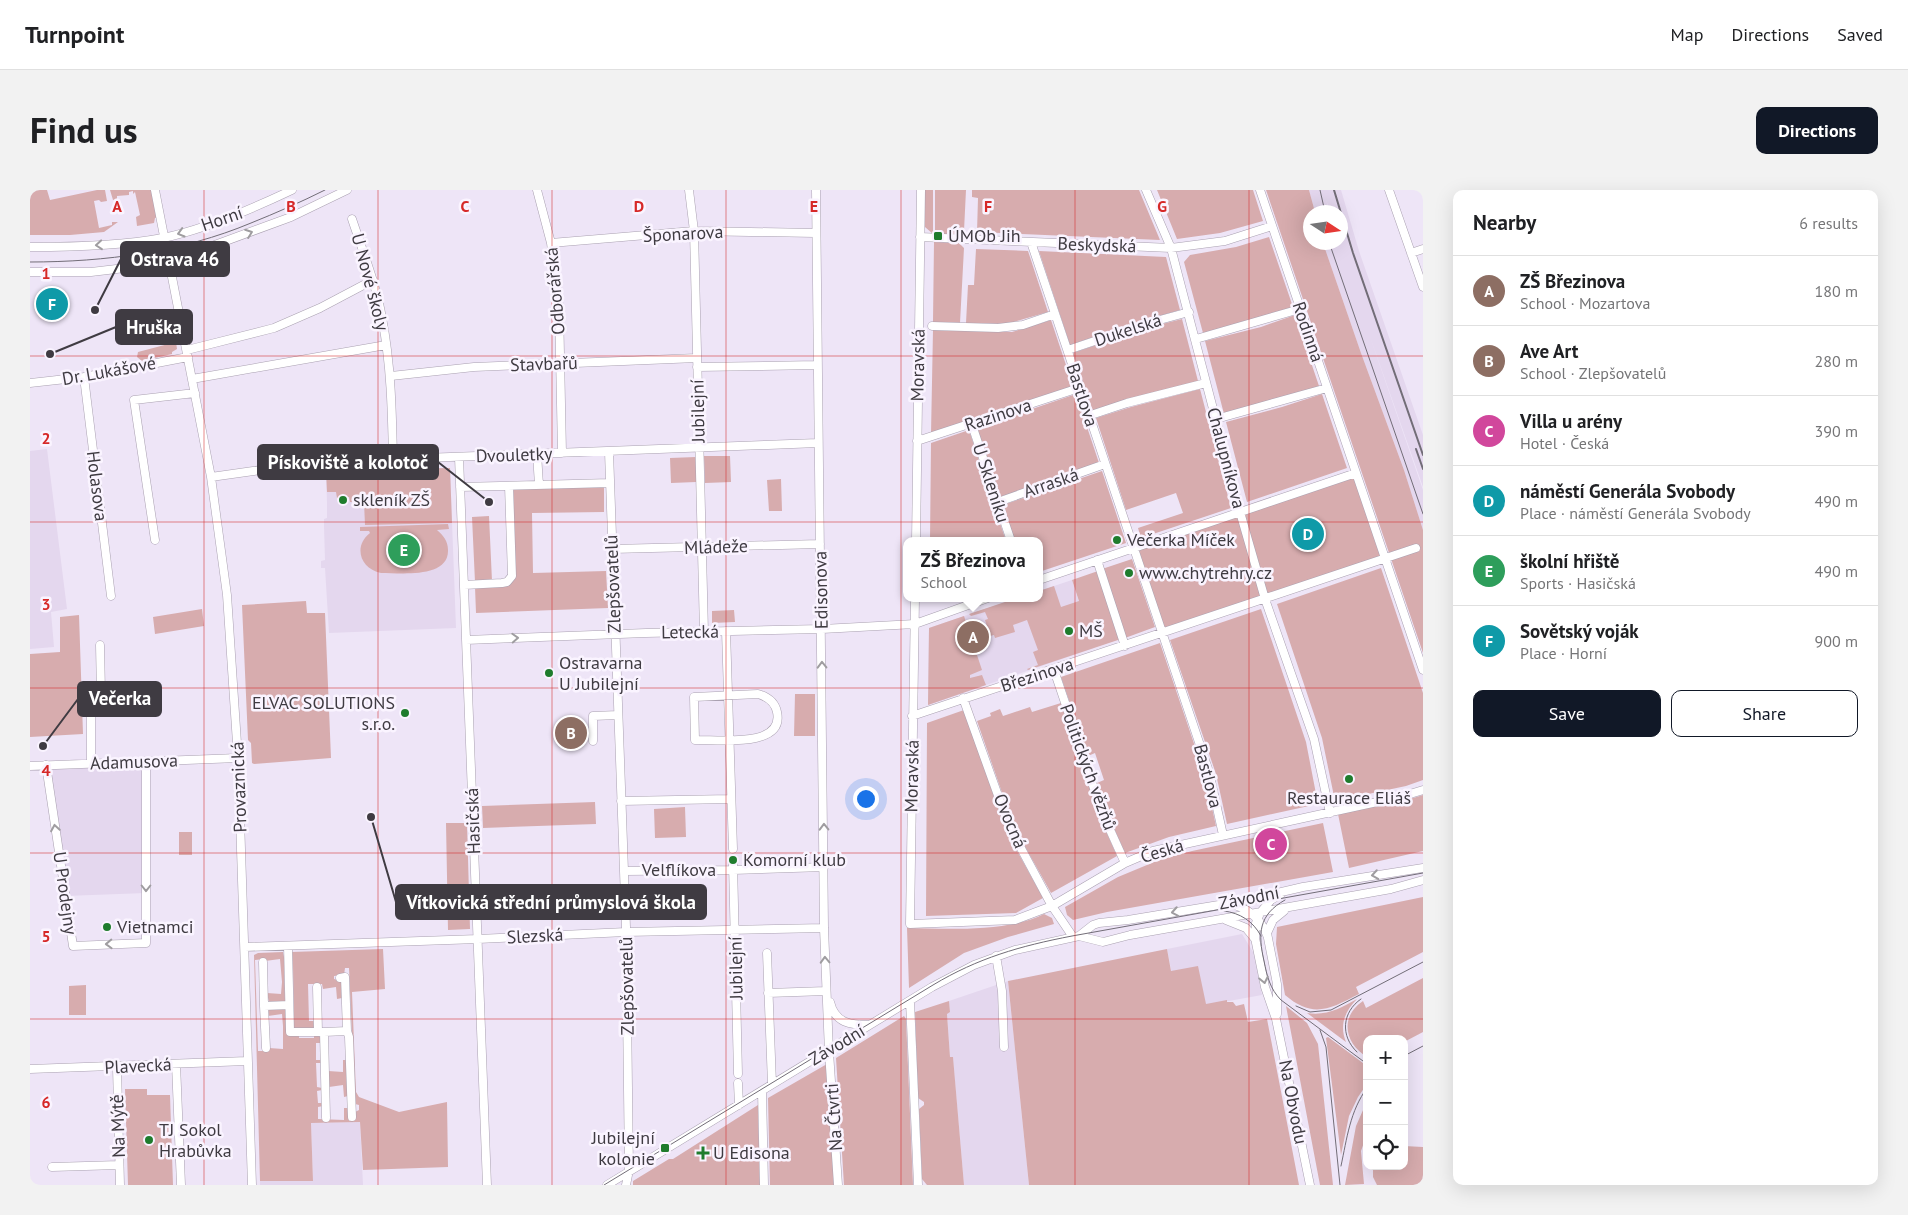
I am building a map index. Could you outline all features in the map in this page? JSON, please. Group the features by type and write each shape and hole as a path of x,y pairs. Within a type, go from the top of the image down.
{"street":[{"name":"Provaznická","path":"155,190 188,353 210,477 226,595 238,758 252,1185"},
{"name":"Horní","path":"30,247 74,247 146,241 165,237 185,232 256,207 292,190"},
{"name":"Horní","path":"30,272 92,272 147,265 212,246 291,217 347,190"},
{"name":"Odborářská","path":"537,190 551,243 559,306 562,453"},
{"name":"Jubilejní","path":"689,190 694,231 704,632"},
{"name":"Edisonova","path":"816,190 824,928 829,1050"},
{"name":"Moravská","path":"916,537 920,190"},
{"name":"Chalupníkova","path":"1146,190 1171,248 1240,512 1266,599 1314,739 1330,812"},
{"name":"Rodinná","path":"1260,190 1386,560"},
{"path":"1389,191 1423,287"},
{"name":"U Nové školy","path":"352,219 373,280 382,316 391,376 393,458"},
{"name":"Beskydská","path":"920,236 1171,248 1224,241 1272,226"},
{"name":"Šponarova","path":"551,243 694,231 816,233"},
{"name":"Bastlova","path":"1031,242 1132,548 1209,772 1223,835"},
{"path":"1411,253 1423,249"},
{"name":"Dr. Lukášové","path":"30,383 84,377 188,353 274,328 320,308 373,280"},
{"path":"1196,339 1300,308"},
{"name":"Dukelská","path":"1068,350 1145,324 1188,312"},
{"path":"932,326 998,328 1023,325 1055,314"},
{"name":"U Nové školy","path":"192,379 386,345"},
{"name":"Stavbařů","path":"391,376 474,366 697,358"},
{"path":"697,367 817,365"},
{"name":"Holasova","path":"84,377 111,596"},
{"path":"1088,416 1127,403 1206,383"},
{"name":"Razinova","path":"917,441 972,425 1079,388"},
{"path":"1216,419 1327,388"},
{"path":"155,540 134,400 195,392"},
{"name":"U Skleníku","path":"972,425 1009,537"},
{"name":"Dvouletky","path":"210,477 306,463 393,458 818,444"},
{"name":"Zlepšovatelů","path":"609,452 626,932 629,1172 626,1185"},
{"path":"537,454 539,485"},
{"name":"Hasičská","path":"459,457 487,1185"},
{"name":"Arraská","path":"998,502 1105,464"},
{"path":"1043,579 1356,473"},
{"path":"460,487 610,483"},
{"path":"464,585 502,583 507,582 512,576 509,486"},
{"name":"Mládeže","path":"612,549 820,544"},
{"name":"Březinova","path":"912,716 1386,560 1416,548"},
{"path":"1097,560 1126,646"},
{"path":"1386,560 1423,670"},
{"name":"Moravská","path":"910,924 915,602"},
{"name":"Letecká","path":"466,640 822,629 915,624 977,602"},
{"path":"726,631 732,850"},
{"path":"90,763 91,716 101,693 100,645"},
{"name":"Politických vězňů","path":"1054,670 1102,812 1125,863"},
{"path":"101,693 153,690"},
{"path":"758,694 767,697 774,703 778,716 775,728 768,735 758,739 695,740 694,697 728,695 758,694"},
{"name":"Ovocná","path":"963,698 1009,826 1052,906 1076,936"},
{"path":"593,741 592,716 618,716"},
{"name":"Adamusova","path":"30,766 238,758"},
{"name":"U Prodejny","path":"46,765 72,946 146,943 146,761"},
{"name":"Česká","path":"910,924 1016,920 1052,906 1125,863 1153,851 1400,798 1423,790"},
{"path":"621,801 731,799"},
{"name":"Jubilejní","path":"733,866 738,1074"},
{"name":"Velflíkova","path":"624,870 733,866 824,866"},
{"name":"Závodní","path":"607,1185 910,1001 958,973 996,956 1076,936 1099,923 1223,904 1290,890 1423,868"},
{"name":"Závodní","path":"1076,936 1102,942 1218,919 1257,915 1390,889 1423,880"},
{"path":"1223,904 1239,906 1257,915 1273,899 1290,890"},
{"path":"1268,939 1268,930 1274,918 1284,910 1293,908"},
{"name":"Na Obvodu","path":"1257,915 1268,939 1277,984 1276,1019"},
{"name":"Na Obvodu","path":"1257,915 1256,941 1265,987 1276,1019 1310,1185"},
{"path":"1218,919 1228,920 1242,926 1250,932 1256,941"},
{"name":"Slezská","path":"245,947 626,932 824,928"},
{"path":"288,946 290,1032 347,1031"},
{"path":"767,953 772,1084"},
{"path":"996,956 1002,991 1004,1047"},
{"path":"263,962 266,1048"},
{"path":"340,978 346,977 352,1117"},
{"path":"316,987 321,1032 326,1118"},
{"name":"Edisonova","path":"826,991 831,1008 841,1022 869,1026"},
{"path":"768,993 826,991"},
{"path":"910,1001 918,1185"},
{"path":"264,1006 289,1005"},
{"name":"Na Čtvrti","path":"829,1050 838,1185"},
{"name":"Plavecká","path":"30,1069 247,1061"},
{"path":"176,1064 181,1185"},
{"name":"Na Mýtě","path":"117,1067 120,1185"},
{"path":"738,1083 739,1105"},
{"path":"762,1091 764,1185"},
{"path":"52,1167 119,1165"}],"shaded area":[{"path":"30,190 47,190 50,200 105,190 107,201 94,201 99,228 112,225 112,222 118,222 104,232 70,235 30,235"},
{"path":"110,190 152,190 158,217 155,218 154,223 137,226 136,217 140,215 135,192 133,194 133,191 129,192 129,195 117,196 117,199 113,200"},
{"path":"925,190 933,190 933,234 925,227"},
{"path":"935,190 966,190 964,231 962,235 935,235"},
{"path":"972,190 1139,190 1160,240 977,232 978,198 972,197"},
{"path":"1157,190 1253,190 1263,221 1220,233 1177,239"},
{"path":"1266,190 1309,190 1313,205 1303,205 1303,250 1325,250 1404,470 1423,530 1423,653"},
{"path":"1309,190 1341,190 1345,205 1328,205 1326,199 1327,205 1313,205"},
{"path":"1348,214 1359,251 1423,435 1423,487 1369,334 1423,490 1423,530 1404,470 1325,250 1348,250"},
{"path":"1269,237 1293,307 1203,333 1184,262 1190,255 1236,247"},
{"path":"934,242 959,243 964,248 960,323 933,322"},
{"path":"976,249 1028,251 1048,312 1007,324 966,323 968,285 974,285"},
{"path":"1039,251 1166,257 1180,310 1070,345"},
{"path":"1295,315 1319,386 1224,414 1205,341 1261,327"},
{"path":"1182,319 1198,381 1127,399 1093,411 1073,353 1146,328"},
{"path":"1051,320 1073,386 931,434 933,330 1012,332"},
{"path":"176,342 177,349 172,354 142,361 137,357 138,352"},
{"path":"1200,389 1231,508 1141,538 1138,528 1183,513 1176,493 1126,510 1096,418"},
{"path":"1076,394 1099,463 1000,497 977,428"},
{"path":"1322,394 1347,468 1247,502 1226,422"},
{"path":"969,430 1005,537 930,537 931,443"},
{"path":"47,449 67,609 51,612 54,647 30,649 30,451"},
{"path":"704,456 730,456 731,482 705,483"},
{"path":"696,457 696,482 671,483 670,458"},
{"path":"450,468 456,628 329,633 325,568 321,568 321,561 325,560 324,519 327,518 326,470"},
{"path":"450,468 452,523 365,525 364,502 350,502 349,497 337,498 336,492 327,492 326,470"},
{"path":"1102,471 1126,543 1043,571 1043,537 1014,537 1003,505"},
{"path":"1356,473 1386,559 1162,633 1132,548"},
{"path":"781,479 782,511 769,511 767,480"},
{"path":"604,485 604,512 532,513 533,573 606,571 608,608 476,613 475,587 510,584 512,488"},
{"path":"489,516 492,581 475,582 472,517"},
{"path":"448,524 449,529 437,530 447,544 446,559 441,566 432,570 411,573 381,573 368,567 361,556 362,544 370,533 369,531 360,531 360,527"},
{"path":"1132,559 1155,627 1125,638 1102,569"},
{"path":"1381,568 1423,693 1423,780 1406,786 1335,801 1322,738 1277,604"},
{"path":"1098,571 1121,639 1028,670 1038,665 1033,652 1038,650 1027,620 1013,625 1015,632 995,638 994,635 990,636 985,620 988,619 985,612 971,616 969,614 1005,602 1043,602 1043,590 1054,586 1061,607 1079,601 1072,580"},
{"path":"1072,580 1094,648 928,705 929,628 1005,602 1043,602 1043,590"},
{"path":"306,601 307,613 325,613 331,758 254,764 252,763 251,743 248,740 242,605"},
{"path":"202,609 204,626 155,634 153,617"},
{"path":"1261,609 1306,742 1318,804 1227,824 1216,774 1170,640"},
{"path":"734,610 735,622 712,623 712,611"},
{"path":"79,615 83,734 30,737 30,654 60,652 60,617"},
{"path":"964,616 982,670 970,675 970,678 982,675 986,685 928,705 929,628"},
{"path":"1160,643 1205,776 1216,826 1169,837 1125,853 1108,815 1097,783 1104,780 1095,753 1088,756 1061,677"},
{"path":"795,694 815,694 815,736 794,736"},
{"path":"1061,703 1101,820 1117,856 1051,893 1014,827 977,721 991,716 990,713 1000,709 1003,716 1030,707 1032,712"},
{"path":"964,710 1006,831 1043,898 1016,913 926,916 927,723"},
{"path":"146,761 146,893 65,896 46,765"},
{"path":"1423,795 1423,851 1349,868 1338,814"},
{"path":"595,802 596,824 483,828 482,806"},
{"path":"685,807 686,837 655,838 654,809"},
{"path":"446,823 467,823 470,929 448,930"},
{"path":"1323,823 1333,872 1107,912 1073,920 1067,915 1065,907 1118,877 1159,860 1192,851"},
{"path":"179,832 192,832 192,855 179,855"},
{"path":"1423,897 1423,952 1356,987 1359,994 1330,1007 1313,1009 1304,1007 1285,995 1276,944 1277,927"},
{"path":"1044,914 1052,918 1054,924 1008,937 964,953 909,988 907,928 959,929 996,927 1029,920"},
{"path":"1242,934 1253,952 1262,995 1179,1010 1167,949"},
{"path":"383,949 385,989 352,992 356,1092 359,1097 399,1112 447,1102 448,1167 363,1170 360,1122 311,1123 313,1181 260,1181 254,955 258,953 283,952 284,957 285,1001 269,1002 267,993 281,994 280,959 255,960 258,1051 268,1051 269,1048 283,1049 282,1014 268,1016 268,1010 286,1009 292,1036 314,1038 314,1036 319,1036 321,1038 321,1043 316,1043 316,1060 321,1060 322,1063 316,1063 317,1087 322,1088 322,1090 317,1091 318,1103 323,1103 323,1106 318,1107 318,1119 344,1120 344,1108 348,1108 349,1121 354,1121 355,1112 359,1110 359,1105 355,1104 349,968 345,968 344,975 334,976 334,979 341,981 342,998 337,999 336,987 323,989 322,984 308,984 309,1021 315,1021 314,1028 295,1031 292,1028 294,1020 291,952"},
{"path":"1167,949 1171,971 1198,966 1206,1004 1227,1000 1227,1002 1233,1002 1236,1006 1244,1004 1248,1022 1267,1019 1299,1185 1029,1185 1008,981"},
{"path":"1423,978 1423,1032 1408,1040 1408,1035 1363,1035 1363,1054 1350,1038 1348,1022 1355,1007 1363,1001 1366,1008"},
{"path":"1008,981 1029,1185 964,1185 953,1058 950,1058 947,1013 950,1012 949,1001"},
{"path":"86,985 86,1015 69,1015 69,986"},
{"path":"1357,999 1349,1008 1344,1019 1343,1030 1346,1042 1307,1013 1327,1012"},
{"path":"949,1001 950,1012 947,1014 950,1057 953,1057 964,1185 927,1185 922,1179 919,1109 924,1105 924,1102 918,1098 915,1012"},
{"path":"1286,1006 1307,1023 1318,1044 1333,1185 1320,1185"},
{"path":"904,1016 906,1019 913,1185 844,1185 836,1058"},
{"path":"1328,1037 1363,1063 1363,1090 1349,1116 1341,1155 1326,1038"},
{"path":"343,1060 347,1060 348,1096 344,1097 343,1085 329,1087 328,1071 343,1072"},
{"path":"827,1064 835,1185 770,1185 768,1098"},
{"name":"TJ Sokol Hrabůvka","path":"125,1089 147,1089 147,1095 170,1095 173,1185 128,1185"},
{"path":"758,1105 760,1185 633,1185 633,1181 669,1159 673,1159"},
{"path":"1363,1110 1363,1145 1361,1151 1364,1184 1345,1185 1356,1126"},
{"path":"360,1122 363,1185 260,1185 260,1181 313,1181 311,1123"},
{"path":"1408,1146 1423,1147 1423,1185 1377,1185 1373,1177 1373,1170 1408,1170"}],"tram line":[{"path":"30,262 86,260 171,248 225,233 325,190"},
{"path":"1320,190 1323,205"},
{"path":"1332,250 1423,514"},
{"path":"604,1185 933,985 983,960 1035,944 1072,936 1423,873"},
{"path":"1285,900 1269,912 1262,926 1261,942 1264,961 1272,987 1281,1000 1363,1061"},
{"path":"1224,911 1246,919 1261,936"},
{"path":"1296,1006 1310,1012 1331,1010 1423,962"},
{"path":"1357,1052 1348,1039 1345,1024 1350,1011 1361,999"},
{"path":"1320,1030 1326,1047 1340,1185"},
{"path":"1408,1054 1423,1046"},
{"path":"1341,1166 1353,1115 1363,1094"}],"railway":[{"path":"1334,190 1353,253 1423,455"},
{"path":"1416,449 1423,469"}],"place":[{"name":"ÚMOb Jih","path":"938,236"},
{"name":"Sovětský voják","path":"52,304"},
{"name":"Ostrava 46","path":"95,310"},
{"name":"Hruška","path":"50,354"},
{"name":"skleník ZŠ","path":"343,500"},
{"name":"Pískoviště a kolotoč","path":"489,502"},
{"name":"náměstí Generála Svobody","path":"1308,534"},
{"name":"Večerka Míček","path":"1117,540"},
{"name":"školní hřiště","path":"404,550"},
{"name":"www.chytrehry.cz","path":"1129,573"},
{"name":"MŠ","path":"1069,631"},
{"name":"ZŠ Březinova","path":"973,637"},
{"name":"Ostravarna U Jubilejní","path":"549,673"},
{"name":"ELVAC SOLUTIONS s.r.o.","path":"405,713"},
{"name":"Ave Art","path":"571,733"},
{"name":"Večerka","path":"43,746"},
{"name":"Restaurace Eliáš","path":"1349,779"},
{"name":"Vítkovická střední průmyslová škola","path":"371,817"},
{"name":"Villa u arény","path":"1271,844"},
{"name":"Komorní klub","path":"733,860"},
{"name":"Vietnamci","path":"107,927"},
{"name":"TJ Sokol Hrabůvka","path":"149,1140"},
{"name":"Jubilejní kolonie","path":"665,1148"},
{"name":"U Edisona","path":"703,1153"}]}
